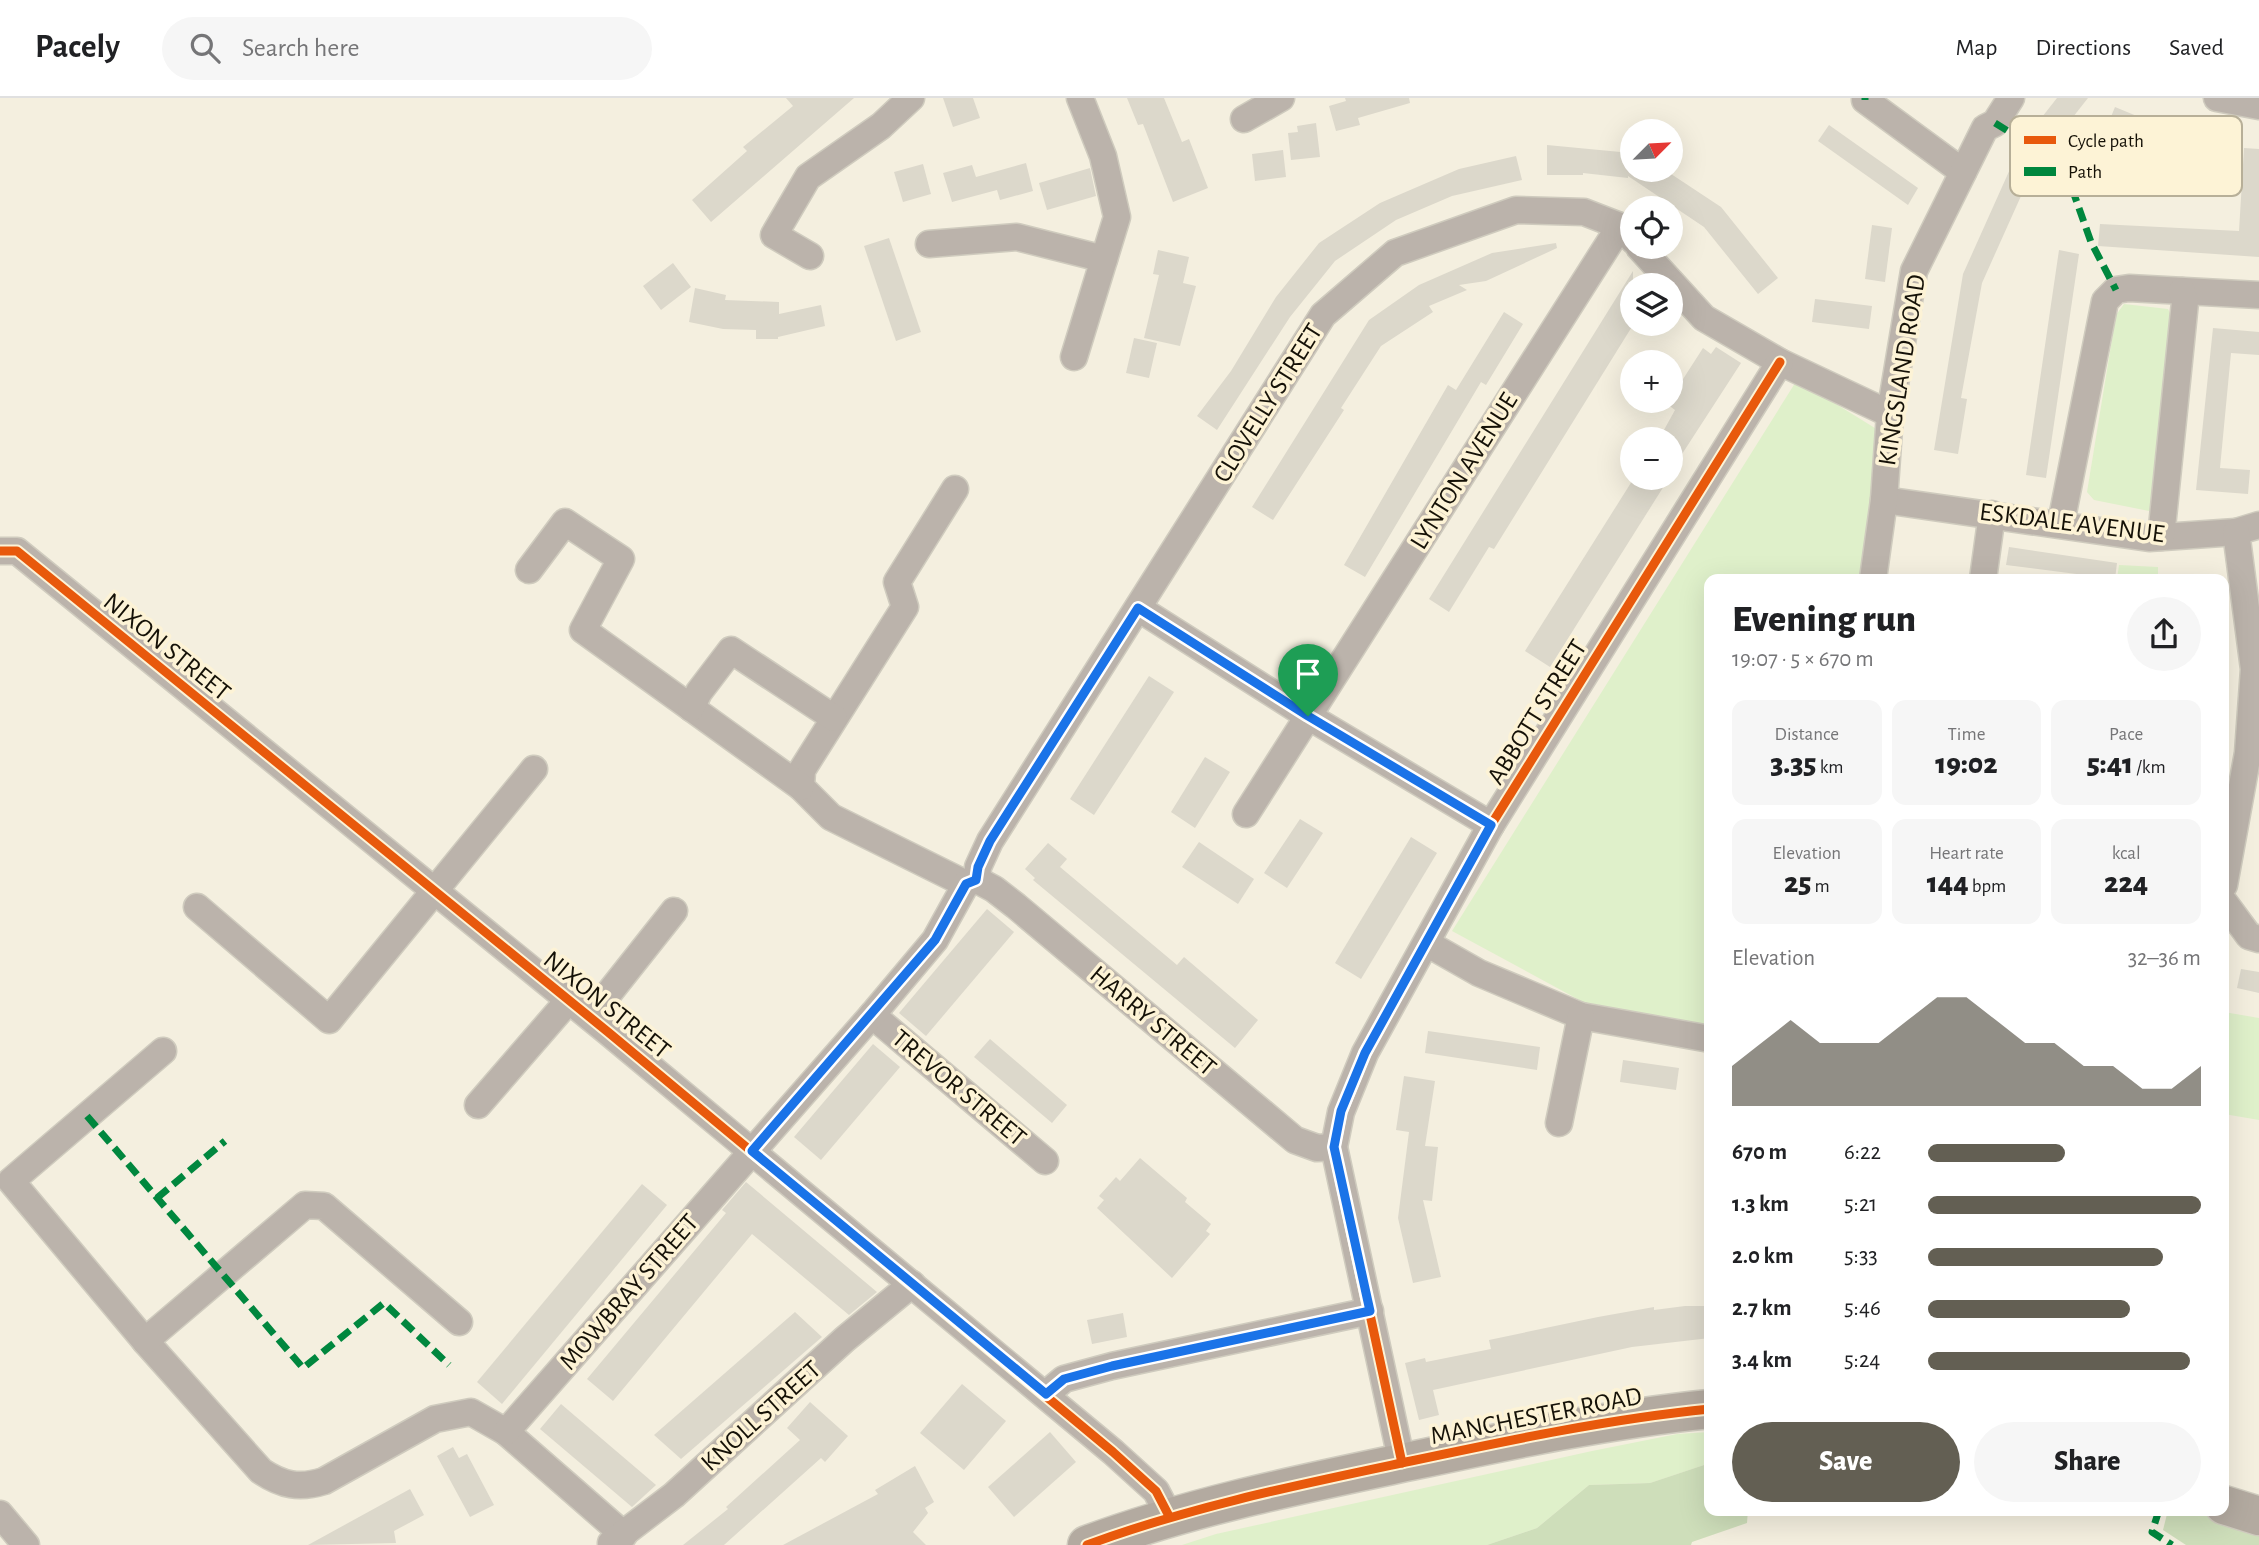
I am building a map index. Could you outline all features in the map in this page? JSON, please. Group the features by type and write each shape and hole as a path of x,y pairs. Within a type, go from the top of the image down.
{"main road":[{"name":"MANCHESTER ROAD","path":"1087,1545 1169,1516 1402,1463 1582,1425 1704,1410"},
{"path":"2229,1506 2259,1516"}],"street":[{"path":"810,257 774,235 808,177 881,125 911,98"},
{"path":"1074,357 1117,217 1103,156 1080,98"},
{"path":"1244,119 1281,98"},
{"name":"KINGSLAND ROAD","path":"1874,574 1884,500 1890,414 1914,271 1985,128 1995,123 2011,98"},
{"path":"2217,98 2259,106"},
{"path":"1865,100 1964,172"},
{"name":"CLOVELLY STREET","path":"971,882 990,841 1323,315 1395,253 1516,210 1584,212 1620,230"},
{"path":"929,244 1017,237 1104,259"},
{"name":"LYNTON AVENUE","path":"1246,814 1620,242"},
{"path":"1650,259 1704,318 1780,362 1890,414"},
{"path":"2061,523 2105,301 2116,290 2129,288 2259,295"},
{"path":"2161,537 2185,302 2182,291"},
{"name":"ABBOTT STREET","path":"1402,1463 1334,1147 1341,1111 1365,1053 1428,944 1491,825 1780,362"},
{"path":"801,787 802,770 905,607 897,582 955,489"},
{"name":"ESKDALE AVENUE","path":"1884,500 2061,523 2149,538 2247,529"},
{"path":"1984,574 1992,514"},
{"name":"HARRY STREET","path":"529,570 565,522 621,559 583,630 801,787 831,817 971,882 994,889 1295,1140 1317,1148 1334,1147"},
{"path":"2229,857 2248,752 2254,669 2247,529"},
{"name":"NIXON STREET","path":"0,551 17,551 590,1017 1046,1394 1151,1485 1169,1516"},
{"path":"1138,608 1308,716 1491,825"},
{"path":"691,708 699,692 731,650 834,718"},
{"path":"197,907 330,1020 534,769"},
{"name":"MOWBRAY STREET","path":"506,1432 872,1015 935,940 971,882"},
{"path":"2229,909 2249,936 2259,939"},
{"path":"590,1017 674,911"},
{"path":"1428,944 1479,973 1581,1016 1704,1038"},
{"path":"478,1105 569,1000"},
{"name":"TREVOR STREET","path":"872,1015 1045,1161"},
{"path":"1559,1123 1581,1016"},
{"path":"163,1051 6,1174 145,1341 261,1471 279,1483 309,1486 324,1481 435,1419 458,1412 471,1412 506,1432 616,1540"},
{"path":"145,1341 305,1205 324,1206 459,1322"},
{"name":"KNOLL STREET","path":"616,1540 674,1495 845,1339 912,1284"},
{"path":"1046,1394 1064,1379 1112,1366 1370,1311"},
{"path":"0,1514 26,1545"}],"green space":[{"path":"2124,304 2168,309 2173,319 2156,507 2149,511 2094,500 2087,492 2116,315"},
{"path":"1797,380 1883,433 1861,574 1704,574 1704,1025 1583,1002 1452,931"},
{"path":"2119,565 2158,567 2158,574 2118,574"},
{"path":"2229,1013 2259,1018 2259,1120 2229,1115"},
{"path":"1704,1432 1704,1465 1650,1483 1589,1485 1537,1528 1487,1545 1182,1545 1216,1534 1677,1434"},
{"path":"1704,1465 1704,1516 1748,1516 1747,1523 1692,1542 1691,1545 1487,1545 1537,1528 1589,1485 1650,1483"},
{"path":"2166,1516 2216,1516 2259,1530 2259,1545 2186,1545 2163,1530"}],"building":[{"path":"786,98 854,98 711,222 692,200 747,151 743,147 793,106"},
{"path":"943,98 973,98 980,118 953,127"},
{"path":"1127,98 1164,98 1182,142 1189,139 1208,188 1173,202 1143,124 1138,125"},
{"path":"1345,98 1409,98 1410,103 1358,118 1360,125 1336,131 1329,106 1346,101"},
{"path":"2057,98 2088,98 2074,116 2043,116"},
{"path":"2115,107 2137,116 2111,116"},
{"path":"1316,123 1320,157 1291,160 1288,133 1298,132 1297,126"},
{"path":"1829,125 1918,188 1908,205 1818,141"},
{"path":"1547,145 1620,152 1620,177 1583,173 1547,175"},
{"path":"2244,148 2259,149 2259,257 2098,246 2100,224 2239,231"},
{"path":"1283,150 1286,177 1255,181 1252,154"},
{"path":"1516,156 1522,180 1452,196 1396,220 1335,261 1290,317 1217,430 1197,416 1231,371 1276,297 1319,243 1380,203 1459,169"},
{"path":"1026,163 1033,191 1000,200 997,190 952,202 943,173 972,165 976,177"},
{"path":"923,164 931,194 903,202 894,172"},
{"path":"1090,168 1096,196 1047,210 1039,183"},
{"path":"2010,169 2010,196 2021,196 1982,283 1961,398 1967,399 1958,454 1934,450 1963,274"},
{"path":"1637,182 1683,182 1721,207 1778,278 1758,294 1704,227 1683,213 1683,196 1658,196"},
{"path":"1872,225 1892,228 1885,282 1865,279"},
{"path":"889,238 921,332 896,341 864,246"},
{"path":"1556,243 1557,248 1486,281 1459,285 1467,290 1429,306 1433,312 1381,346 1341,408 1344,410 1273,520 1252,507 1369,320 1419,285 1492,253"},
{"path":"1158,250 1189,257 1183,283 1196,286 1180,346 1144,338 1159,275 1153,274"},
{"path":"2059,250 2079,254 2046,478 2026,475"},
{"path":"673,263 691,287 661,310 643,286"},
{"path":"695,288 726,295 725,300 779,302 779,314 821,305 825,326 778,339 756,339 756,330 723,329 689,322"},
{"path":"1620,292 1620,336 1626,336 1494,549 1489,547 1449,612 1429,599"},
{"path":"1815,299 1872,306 1869,329 1812,322"},
{"path":"1504,312 1523,324 1486,385 1481,382 1365,577 1344,565 1448,385 1456,390"},
{"path":"2213,328 2259,332 2259,355 2231,353 2220,468 2250,470 2248,494 2196,490"},
{"path":"1134,338 1157,343 1149,378 1126,373"},
{"path":"1716,347 1741,363 1683,452 1683,427 1666,427 1673,413 1683,413 1683,379 1703,348 1711,354"},
{"path":"1626,490 1661,490 1550,667 1525,651"},
{"path":"2009,547 2117,563 2116,574 2076,574 2006,565"},
{"path":"1149,676 1174,692 1094,815 1070,799"},
{"path":"1205,757 1230,772 1195,828 1171,812"},
{"path":"1300,819 1323,833 1287,888 1264,873"},
{"path":"1411,837 1437,853 1361,979 1335,963"},
{"path":"1199,842 1254,879 1238,904 1182,867"},
{"path":"1048,843 1067,859 1060,867 1177,965 1184,957 1258,1020 1235,1048 1033,880 1035,878 1025,869"},
{"path":"987,909 1014,932 926,1036 899,1013"},
{"path":"2241,969 2259,972 2259,993 2237,988"},
{"path":"1428,1031 1540,1047 1537,1070 1425,1053"},
{"path":"990,1039 1067,1105 1052,1123 974,1057"},
{"path":"873,1044 900,1067 821,1160 794,1137"},
{"path":"1623,1060 1679,1068 1676,1090 1620,1082"},
{"path":"1404,1076 1435,1081 1425,1146 1438,1147 1432,1201 1423,1200 1441,1277 1413,1283 1398,1218 1409,1132 1396,1130"},
{"path":"1140,1158 1187,1198 1185,1202 1211,1224 1206,1231 1210,1234 1172,1278 1097,1208 1104,1200 1099,1196 1116,1177 1120,1181"},
{"path":"746,1182 877,1292 849,1315 752,1234 613,1401 587,1379 726,1213 722,1210"},
{"path":"642,1184 667,1205 502,1404 477,1382"},
{"path":"1704,1306 1704,1339 1632,1347 1433,1390 1439,1415 1419,1420 1405,1363 1425,1358 1426,1362 1491,1349 1489,1340 1598,1317 1654,1307 1654,1310"},
{"path":"795,1312 822,1337 681,1459 654,1435"},
{"path":"1123,1313 1127,1337 1092,1344 1087,1320"},
{"path":"962,1384 1006,1421 964,1470 920,1433"},
{"path":"810,1402 848,1436 825,1462 821,1458 724,1545 683,1545 728,1509 726,1507 800,1440 787,1428"},
{"path":"561,1404 656,1485 632,1507 540,1429"},
{"path":"1050,1432 1076,1462 1014,1517 988,1487"},
{"path":"453,1447 459,1458 467,1454 494,1505 470,1517 437,1456"},
{"path":"915,1466 934,1502 925,1508 928,1513 913,1532 926,1545 783,1545 878,1494 875,1490"},
{"path":"410,1489 424,1515 394,1531 396,1543 308,1545"}],"marked path":[{"path":"1995,123 2010,132"},
{"path":"2075,196 2091,242 2116,290"},
{"path":"87,1116 303,1368 384,1303 449,1365"},
{"path":"157,1198 225,1141"},
{"path":"2157,1516 2152,1532 2172,1545"}],"cycle path":[{"path":"1402,1463 1334,1147 1341,1112 1365,1053 1491,825 1780,362"},
{"path":"0,551 17,551 608,1032 1113,1452 1156,1491 1169,1516"},
{"path":"1087,1545 1207,1507 1329,1478 1560,1431 1704,1410"}],"route":[{"path":"1138,608 1308,716 1491,825 1428,944 1365,1053 1341,1111 1334,1147 1370,1311 1112,1366 1064,1379 1046,1394 752,1151 935,940 966,884 976,880 978,867 990,841 1138,608"}]}
